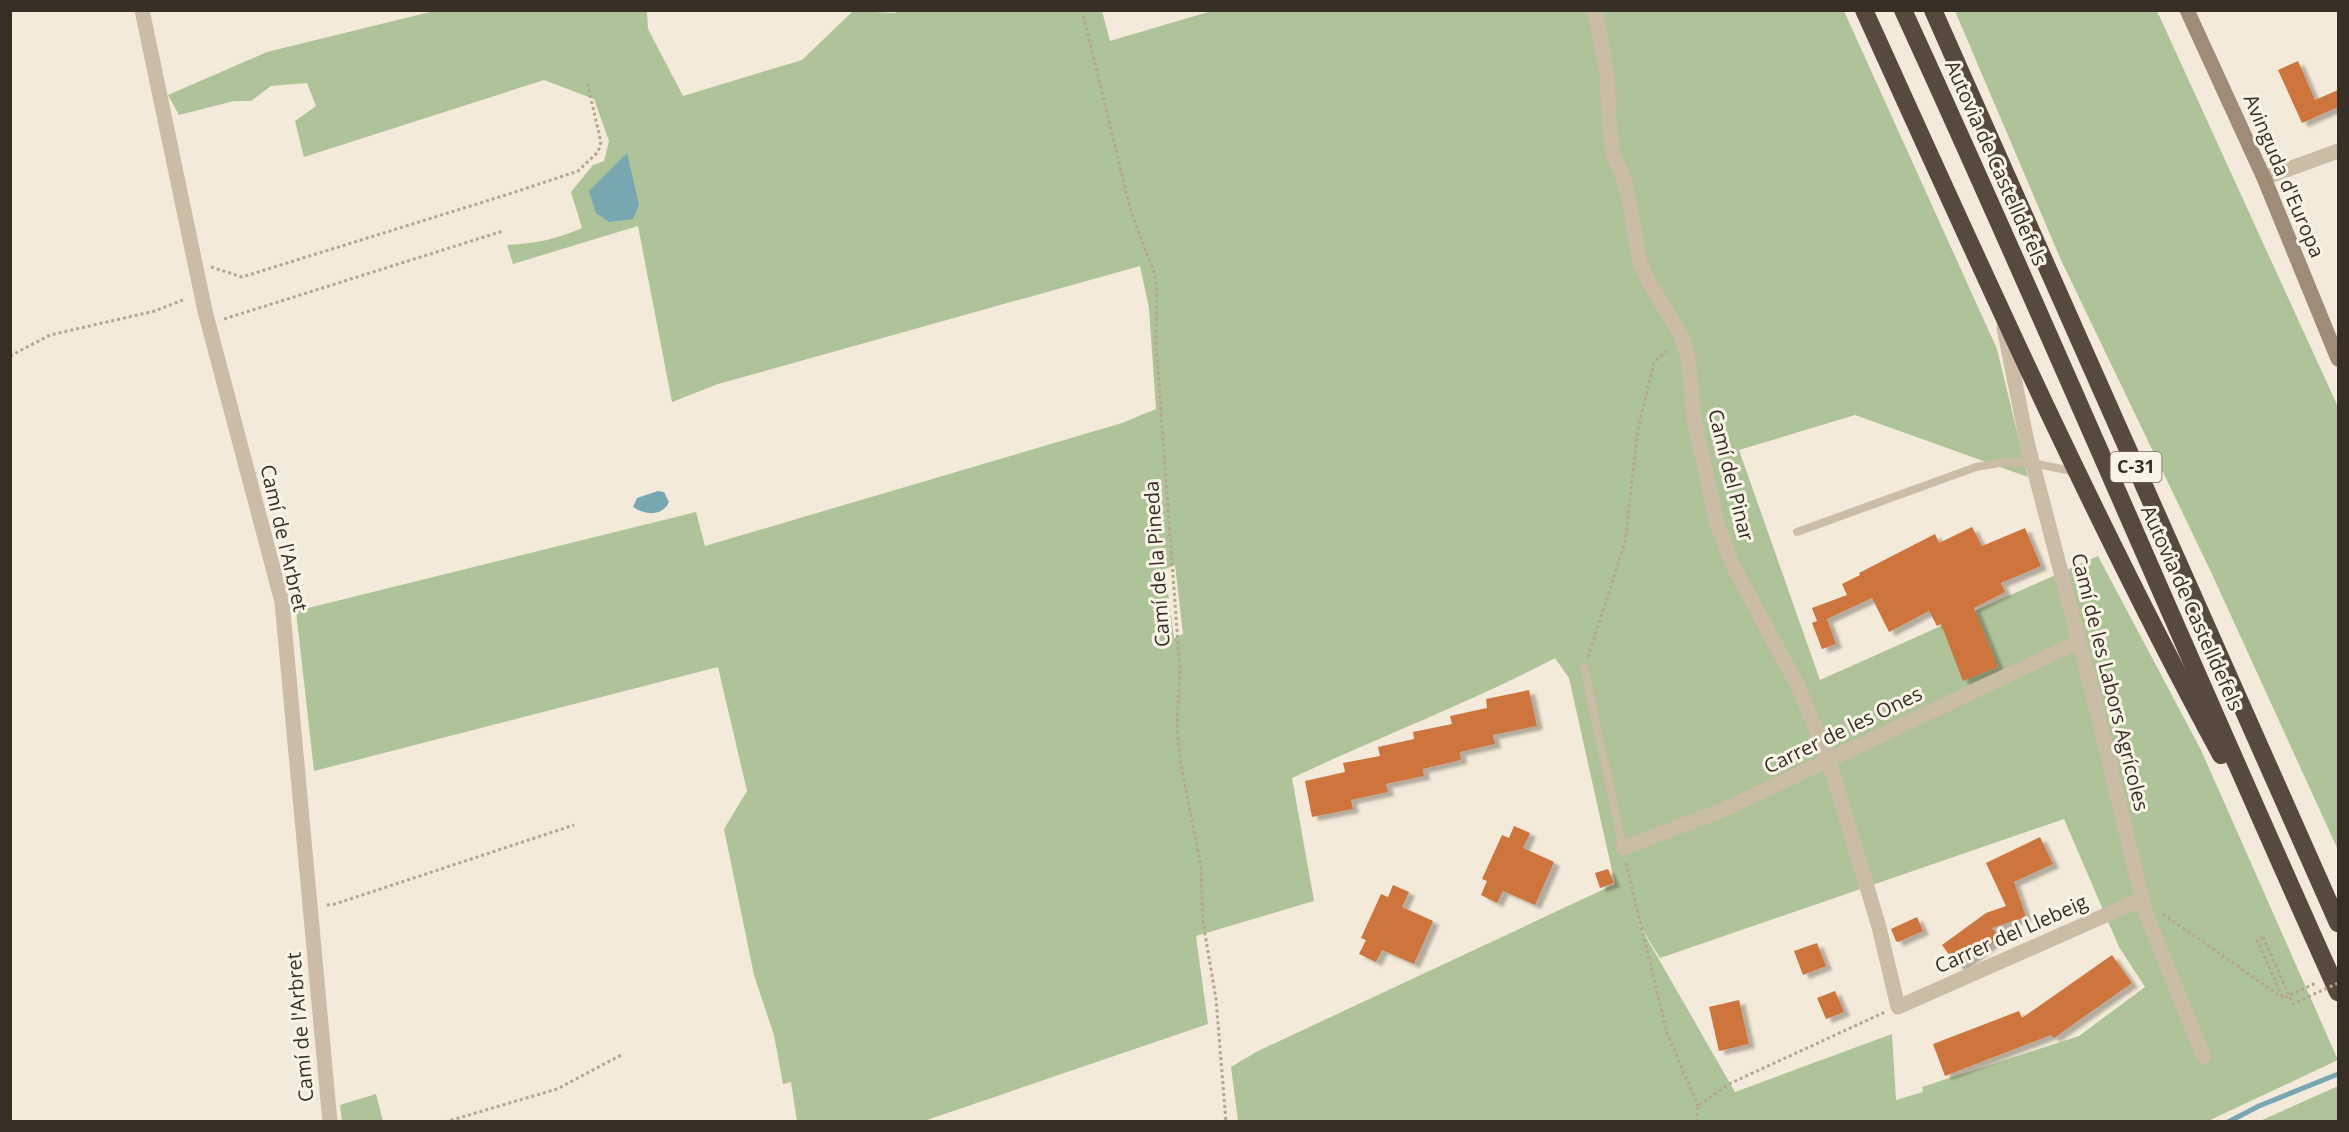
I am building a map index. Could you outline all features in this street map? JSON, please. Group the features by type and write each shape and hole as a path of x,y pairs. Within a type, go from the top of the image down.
{"highway":[{"path":"1864,10 2078,473 2190,697 2282,868"},
{"name":"Autovia de Castelldefels","path":"1903,10 1954,120 2282,868 2336,984"},
{"name":"Autovia de Castelldefels","path":"1933,10 2338,923"}],"street":[{"name":"Camí de l'Arbret","path":"142,10 208,324 282,602 330,1122"},
{"name":"Camí del Pinar","path":"1595,10 1607,75 1613,155 1623,176 1640,263 1682,337 1688,357 1694,419 1717,523 1732,564 1798,686 1829,761 1879,927 1898,1007"},
{"name":"Avinguda d'Europa","path":"2187,10 2264,178 2338,359"},
{"path":"2264,178 2338,151"},
{"name":"Camí de les Labors Agrícoles","path":"2001,310 2032,463 2094,699 2146,915 2204,1057"},
{"name":"Carrer de les Ones","path":"1623,848 1725,809 2078,642"},
{"name":"Carrer del Llebeig","path":"1898,1007 2142,899"}],"lane":[{"path":"1797,532 1976,467 2005,462 2032,463 2078,473"},
{"path":"1584,668 1623,848"}],"path":[{"name":"Camí de la Pineda","path":"1082,10 1131,212 1155,275 1156,344 1180,671 1177,724 1180,760 1201,866 1203,922 1216,999 1226,1122"},
{"path":"194,257 212,267 242,277 578,171 598,152 601,142 587,82"},
{"path":"208,324 503,231"},
{"path":"10,356 50,335 155,311 201,294"},
{"path":"1584,668 1625,543 1638,429 1654,362 1682,337"},
{"path":"310,905 335,904 574,825"},
{"path":"1623,848 1667,1033 1698,1106 1697,1122"},
{"path":"2142,899 2283,998 2336,984"},
{"path":"2283,998 2257,940 2263,937 2293,1004 2336,984"},
{"path":"1698,1106 1729,1084 1898,1007"},
{"path":"445,1122 557,1089 623,1054"}],"green space":[{"path":"904,10 1102,11 1110,41 1215,10 1844,11 1997,349 2028,477 1855,415 1739,450 1820,680 2098,556 2201,750 2338,1060 2208,1121 1238,1121 1231,1067 1258,1051 1615,884 1569,678 1555,658 1490,690 1292,778 1314,901 1196,936 1208,1024 924,1121 797,1121 791,1082 783,1084 774,1035 754,975 724,829 747,791 718,667 314,771 296,611 696,512 705,546 1122,423 1156,409 1149,308 1140,266 718,384 672,402 638,226 513,264 507,245 545,240 582,228 571,192 593,165 604,161 609,141 594,99 544,80 304,157 295,121 316,106 307,83 271,86 251,101 234,101 179,115 168,95 267,52 434,11 647,11 648,29 683,96 802,60 853,11 894,13","holes":["1175,565 1183,634 1174,638 1165,569","2064,819 2119,947 2145,987 2079,1036 1922,1087 1923,1092 1896,1100 1892,1034 1735,1092 1634,916 1660,958"]},
{"path":"1955,11 2157,11 2338,407 2338,850 2212,574 2061,260"},
{"path":"2338,1086 2338,1121 2260,1121"},
{"path":"376,1094 383,1121 342,1121 340,1105"}],"water":[{"path":"627,153 639,205 633,219 609,222 596,213 589,191"},
{"path":"658,491 664,492 669,502 662,510 648,513 633,507 637,498"}],"building":[{"path":"2298,61 2315,100 2338,90 2338,107 2302,123 2278,70"},
{"path":"1972,527 1982,546 2025,528 2041,566 2001,583 2005,592 1974,608 1998,667 1963,681 1941,624 1937,626 1929,611 1889,632 1872,598 1827,619 1836,644 1822,649 1812,623 1817,621 1812,608 1847,595 1842,584 1935,534 1939,543"},
{"path":"1529,690 1537,726 1493,735 1495,744 1460,752 1461,760 1423,769 1424,776 1386,784 1388,792 1351,800 1353,809 1312,817 1305,781 1345,772 1343,763 1380,756 1378,747 1414,739 1413,732 1452,724 1450,716 1487,708 1486,699"},
{"path":"1514,826 1530,833 1523,848 1554,862 1535,905 1503,891 1497,903 1481,895 1487,881 1482,879 1502,835 1509,838"},
{"path":"2040,837 2053,864 2014,882 2026,917 1992,928 2000,938 1959,968 1942,945 1986,913 2006,906 1986,863"},
{"path":"1608,869 1614,883 1600,888 1595,873"},
{"path":"1393,885 1409,892 1402,907 1433,921 1414,964 1382,950 1376,962 1359,954 1366,940 1361,938 1381,894 1388,897"},
{"path":"1917,917 1923,931 1896,941 1891,929"},
{"path":"1817,943 1826,966 1803,975 1794,951"},
{"path":"2112,955 2132,983 2054,1038 2051,1035 1945,1076 1933,1044 2019,1011 2022,1018"},
{"path":"1835,991 1844,1012 1826,1019 1817,998"},
{"path":"1739,1000 1749,1044 1719,1051 1709,1007"}],"waterway":[{"path":"2228,1122 2259,1106 2338,1074"}]}
